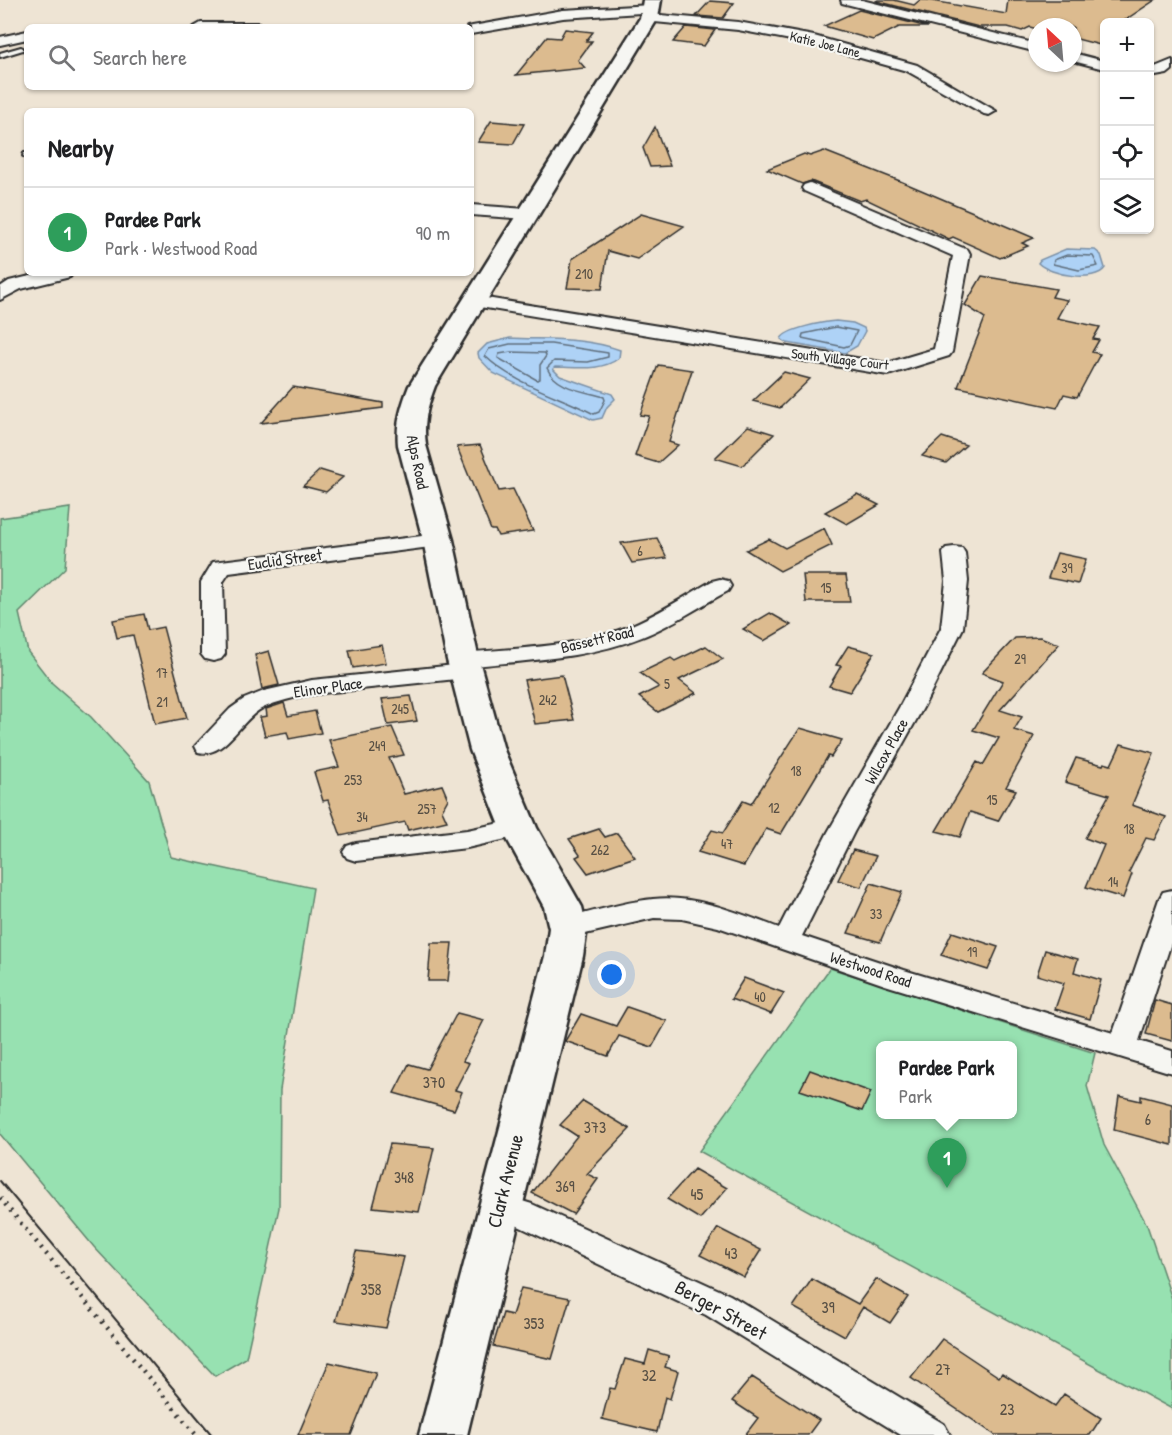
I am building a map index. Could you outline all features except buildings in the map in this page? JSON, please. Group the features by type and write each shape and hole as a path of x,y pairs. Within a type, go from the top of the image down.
{"street":[{"path":"847,0 1028,46"},
{"name":"Katie Joe Lane","path":"474,29 563,14 650,9 809,39 912,68 989,111"},
{"name":"Alps Road","path":"568,928 559,897 519,828 488,750 465,666 438,540 416,466 410,429 412,412 422,386 650,9"},
{"path":"1,45 24,35"},
{"path":"1082,59 1100,64"},
{"path":"1153,72 1172,64"},
{"name":"South Village Court","path":"474,301 888,369 943,352 962,254 810,188"},
{"path":"474,210 527,214"},
{"path":"0,295 15,285 52,276"},
{"name":"Euclid Street","path":"213,654 212,582 221,567 438,540"},
{"name":"Wilcox Place","path":"786,941 841,832 912,706 952,628 957,581 954,553"},
{"name":"Bassett Road","path":"465,666 615,639 636,632 720,586"},
{"name":"Elinor Place","path":"207,746 238,714 252,704 272,696 312,687 465,666"},
{"path":"356,852 467,839 519,828"},
{"path":"1122,1048 1172,899"},
{"name":"Westwood Road","path":"568,928 654,908 682,909 722,918 895,978 1172,1062"},
{"name":"Clark Avenue","path":"443,1435 564,956 568,928"},
{"name":"Berger Street","path":"499,1207 542,1223 718,1305 932,1435"}],"lane":[{"path":"1,45 21,49"}],"path":[{"path":"0,1198 196,1435"}],"green space":[{"path":"70,508 65,568 19,613 28,652 52,683 91,717 149,781 171,857 313,888 280,1090 279,1208 246,1358 215,1376 94,1247 0,1134 0,518"},
{"path":"830,968 1095,1053 1087,1086 1104,1145 1147,1225 1172,1299 1172,1409 699,1151"}],"water":[{"path":"1066,249 1095,250 1101,255 1105,268 1100,273 1092,275 1072,276 1052,271 1038,263"},
{"path":"836,321 853,323 864,328 865,331 857,346 845,353 787,343 781,339 784,335 797,329"},
{"path":"510,338 580,341 620,350 619,358 604,365 588,368 555,367 553,369 560,376 612,394 615,399 607,407 602,418 593,420 493,373 479,358 478,353 487,344"}],"tram line":[{"path":"0,1181 212,1435"}],"place":[{"name":"Pardee Park","path":"947,1188"}]}
